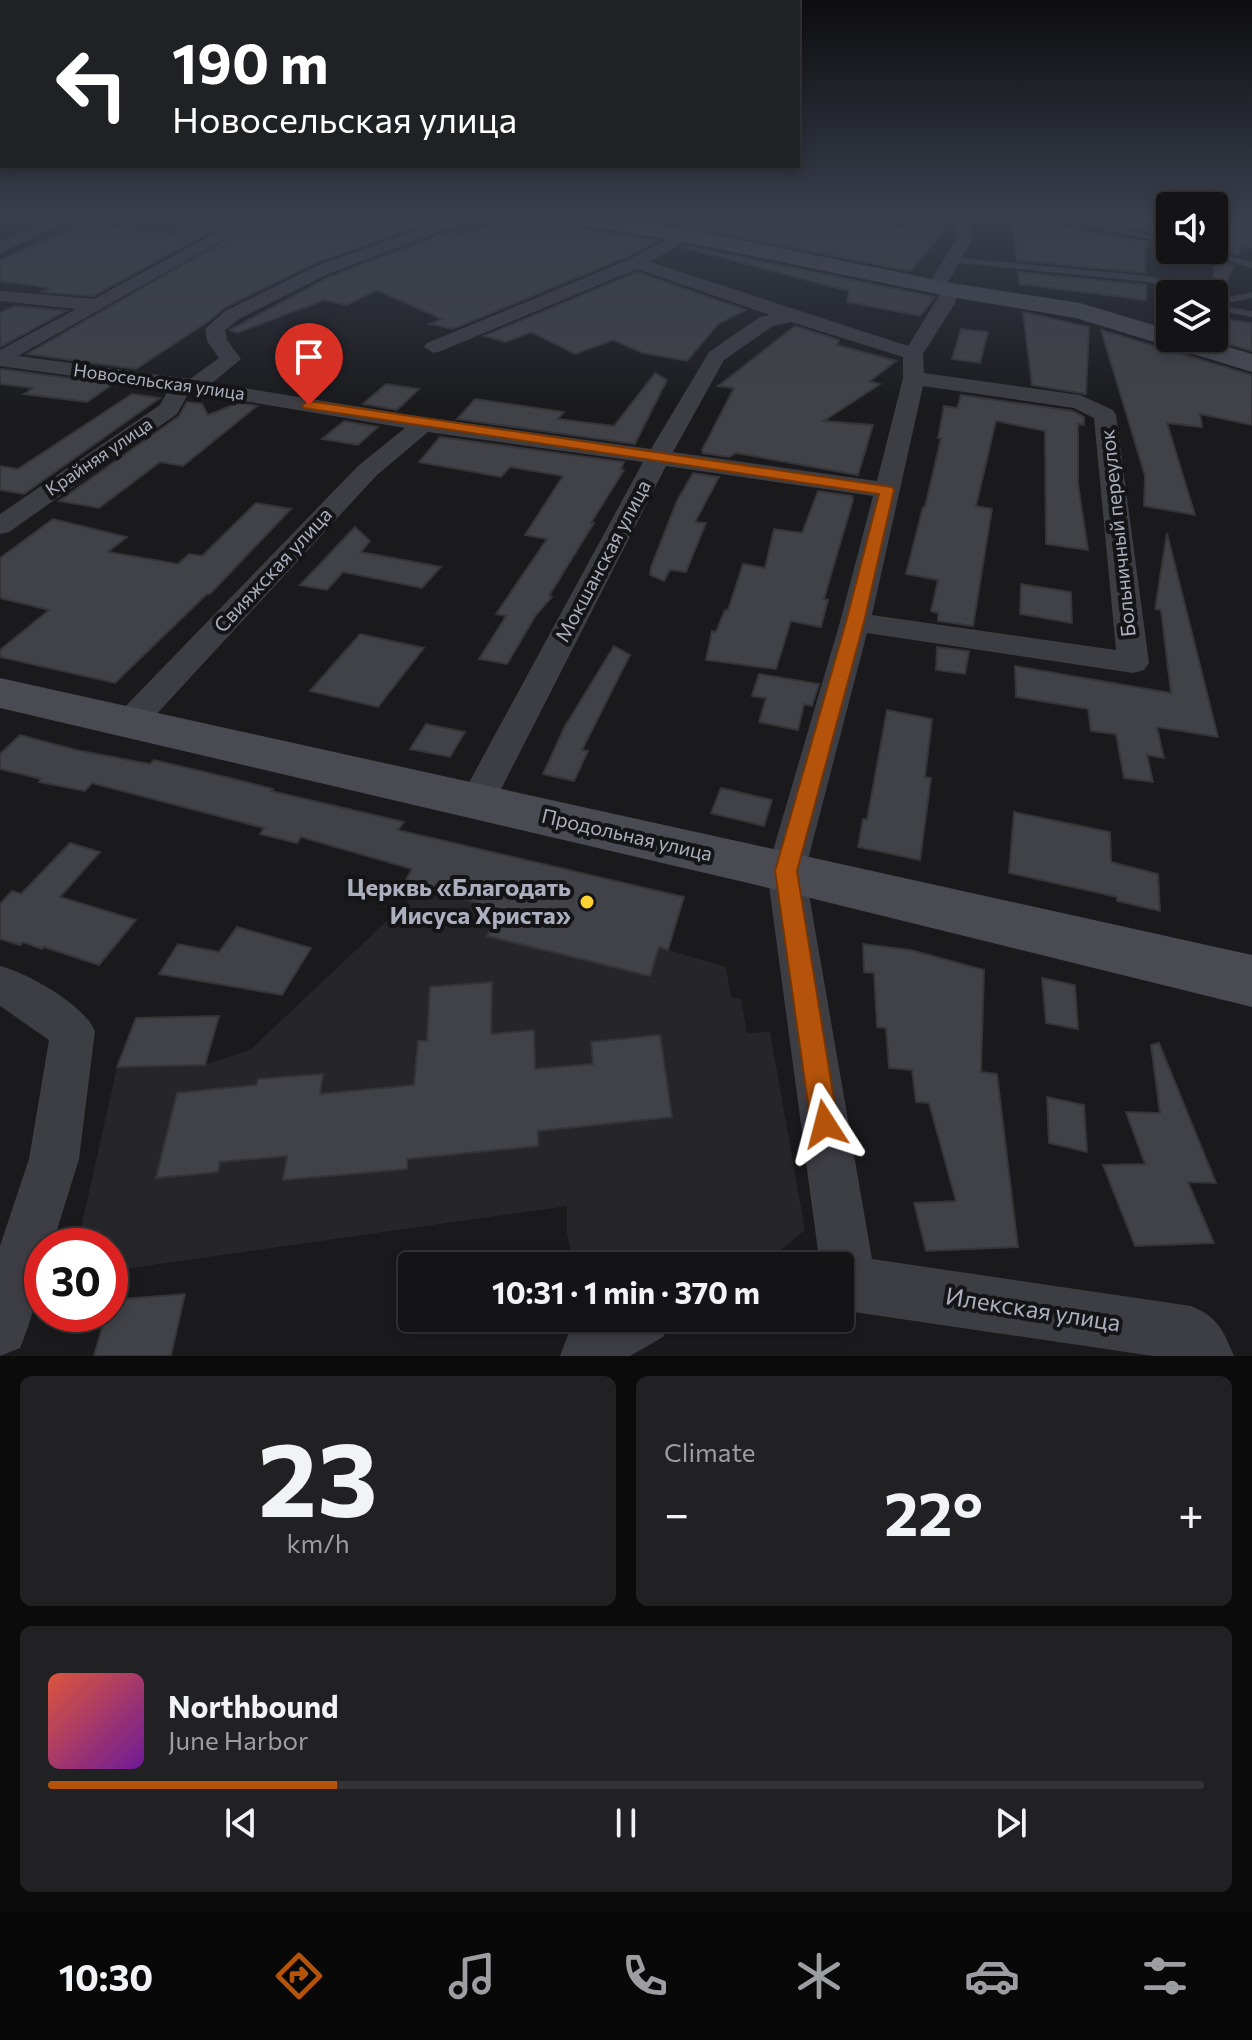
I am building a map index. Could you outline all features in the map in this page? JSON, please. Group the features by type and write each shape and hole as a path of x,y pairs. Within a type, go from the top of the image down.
{"street":[{"path":"0,359 140,281"},
{"name":"Крайняя улица","path":"0,526 169,409 178,392 194,386 231,359 217,341 215,329 232,315 299,281"},
{"path":"434,347 592,281"},
{"path":"694,281 744,297 914,366"},
{"path":"840,1252 786,871 855,622 914,366 945,305 946,281"},
{"path":"956,281 1080,311 1252,363"},
{"path":"0,296 97,305"},
{"name":"Мокшанская улица","path":"477,801 658,457 716,356 767,321 790,317"},
{"name":"Новосельская улица","path":"0,359 194,386 423,424 887,490"},
{"name":"Больничный переулок","path":"855,622 1133,663 1105,415 1080,402 914,366"},
{"name":"Свияжская улица","path":"129,723 367,471 423,424"},
{"name":"Продольная улица","path":"0,693 786,871 1252,981"},
{"path":"0,985 73,1031 54,1159 0,1328"},
{"name":"Илекская улица","path":"854,1284 1191,1334 1206,1356"},
{"path":"588,1356 591,1347 618,1332"}],"lane":[{"path":"1228,301 1252,295"},
{"path":"1228,308 1252,314"}],"shaded area":[{"path":"430,837 512,858 490,907 726,967 731,997 741,999 747,1033 770,1032 805,1230 778,1252 570,1252 567,1206 128,1268 128,1228 81,1228 117,1067 205,1065 250,1050 408,901 397,898"}],"building":[{"path":"2,281 120,281 93,296 42,292 49,288"},
{"path":"154,281 278,281 224,308 136,369 27,354"},
{"path":"321,281 568,281 453,329 430,324 442,319 377,290 347,305 324,300 237,333 230,330"},
{"path":"615,281 664,281 746,310 718,324 687,361 643,353 613,340 575,354 531,332 506,342 484,336"},
{"path":"812,281 859,281 935,297 920,316 847,302 849,291"},
{"path":"1020,281 1109,281 1146,285 1146,300 1020,284"},
{"path":"14,306 66,311 0,347 0,313"},
{"path":"1023,312 1089,327 1086,394 1032,385"},
{"path":"1228,320 1252,323 1252,351 1228,344"},
{"path":"795,326 839,340 837,345 896,361 870,381 880,384 824,421 873,425 858,475 736,453 729,457 703,453 734,388 718,386"},
{"path":"961,329 988,332 980,363 952,359"},
{"path":"1101,330 1156,346 1156,352 1175,352 1252,375 1252,425 1200,414 1202,427 1167,423 1195,515 1144,506 1145,476"},
{"path":"0,369 113,384 87,402 24,394 33,388 0,384"},
{"path":"655,373 667,380 635,444 457,419 475,399 564,412 558,419 614,426"},
{"path":"386,384 419,389 397,410 363,404"},
{"path":"132,394 160,398 24,494 0,490 0,466 18,469"},
{"path":"961,395 1073,411 1084,417 1084,425 1078,424 1078,484 1088,550 1046,544 1045,431 996,421 976,506 992,509 973,626 938,621 938,613 931,611 938,580 906,574 941,438 938,438 944,406 957,408"},
{"path":"187,402 202,404 208,415 238,403 257,406 183,466 160,462 99,508 59,501 179,416"},
{"path":"344,421 378,427 358,445 322,439"},
{"path":"440,437 624,462 621,469 624,470 549,596 552,597 536,615 507,664 479,659 506,616 496,614 547,539 525,535 563,476 510,467 501,477 419,462"},
{"path":"693,473 719,477 695,522 706,523 686,572 670,570 664,581 650,575 651,567 677,501"},
{"path":"818,491 852,496 853,500 824,599 828,600 821,627 791,621 776,669 706,660 712,631 716,632 725,610 728,610 743,564 765,568 774,529 802,533"},
{"path":"256,503 291,509 210,594 115,683 0,657 0,650 49,610 0,598 0,558 53,519 127,537 108,552 178,564 189,554 202,556"},
{"path":"355,527 370,541 361,552 441,567 422,588 343,572 327,590 300,585"},
{"path":"1167,533 1218,737 1157,727 1164,758 1147,755 1153,782 1124,778 1116,734 1091,731 1088,709 1016,697 1015,666 1171,693 1161,610 1155,609"},
{"path":"1021,584 1071,592 1072,623 1020,614"},
{"path":"360,634 424,648 378,707 310,691"},
{"path":"614,646 630,655 582,750 588,751 574,781 543,774 564,728"},
{"path":"937,647 969,651 965,674 936,670"},
{"path":"759,674 819,684 812,706 804,704 798,730 759,722 766,698 752,696"},
{"path":"887,710 932,719 925,777 931,778 920,860 858,847 863,819 867,820"},
{"path":"426,724 465,732 450,757 410,749"},
{"path":"20,735 76,750 150,764 154,760 230,778 273,789 271,791 404,822 398,830 684,897 668,950 659,947 650,976 487,936 500,909 404,883 412,869 301,837 297,843 260,834 264,828 92,783 85,791 39,782 41,779 0,769 0,754"},
{"path":"721,788 772,800 764,826 711,813"},
{"path":"1014,812 1110,832 1111,862 1158,874 1160,911 1117,901 1117,897 1009,873"},
{"path":"70,843 100,852 60,897 136,920 99,965 44,947 0,939 0,904 12,891 21,894"},
{"path":"237,927 311,948 282,995 159,974 178,944 219,952"},
{"path":"863,944 911,950 984,970 981,1072 997,1074 1018,1247 926,1251 914,1203 956,1201 929,1103 916,1102 912,1070 889,1068 886,1028 877,1027 874,973 864,972"},
{"path":"1042,978 1075,985 1078,1029 1046,1023"},
{"path":"492,982 491,1034 534,1030 535,1069 593,1064 591,1042 660,1035 672,1117 538,1131 538,1146 407,1159 407,1169 283,1180 287,1156 220,1162 218,1172 156,1178 177,1093 257,1085 258,1079 323,1074 320,1094 414,1085 418,1041 427,1041 430,987"},
{"path":"219,1016 205,1065 117,1067 136,1018"},
{"path":"1159,1043 1216,1183 1188,1182 1214,1243 1135,1246 1103,1165 1145,1164 1126,1112 1160,1113 1151,1045"},
{"path":"1047,1097 1084,1105 1087,1152 1049,1143"},
{"path":"185,1294 171,1356 94,1356 101,1332 128,1332 128,1299"}],"place":[{"name":"Церквь «Благодать Иисуса Христа»","path":"587,902"}],"route":[{"path":"309,405 887,490 855,622 786,871 825,1124"}]}
